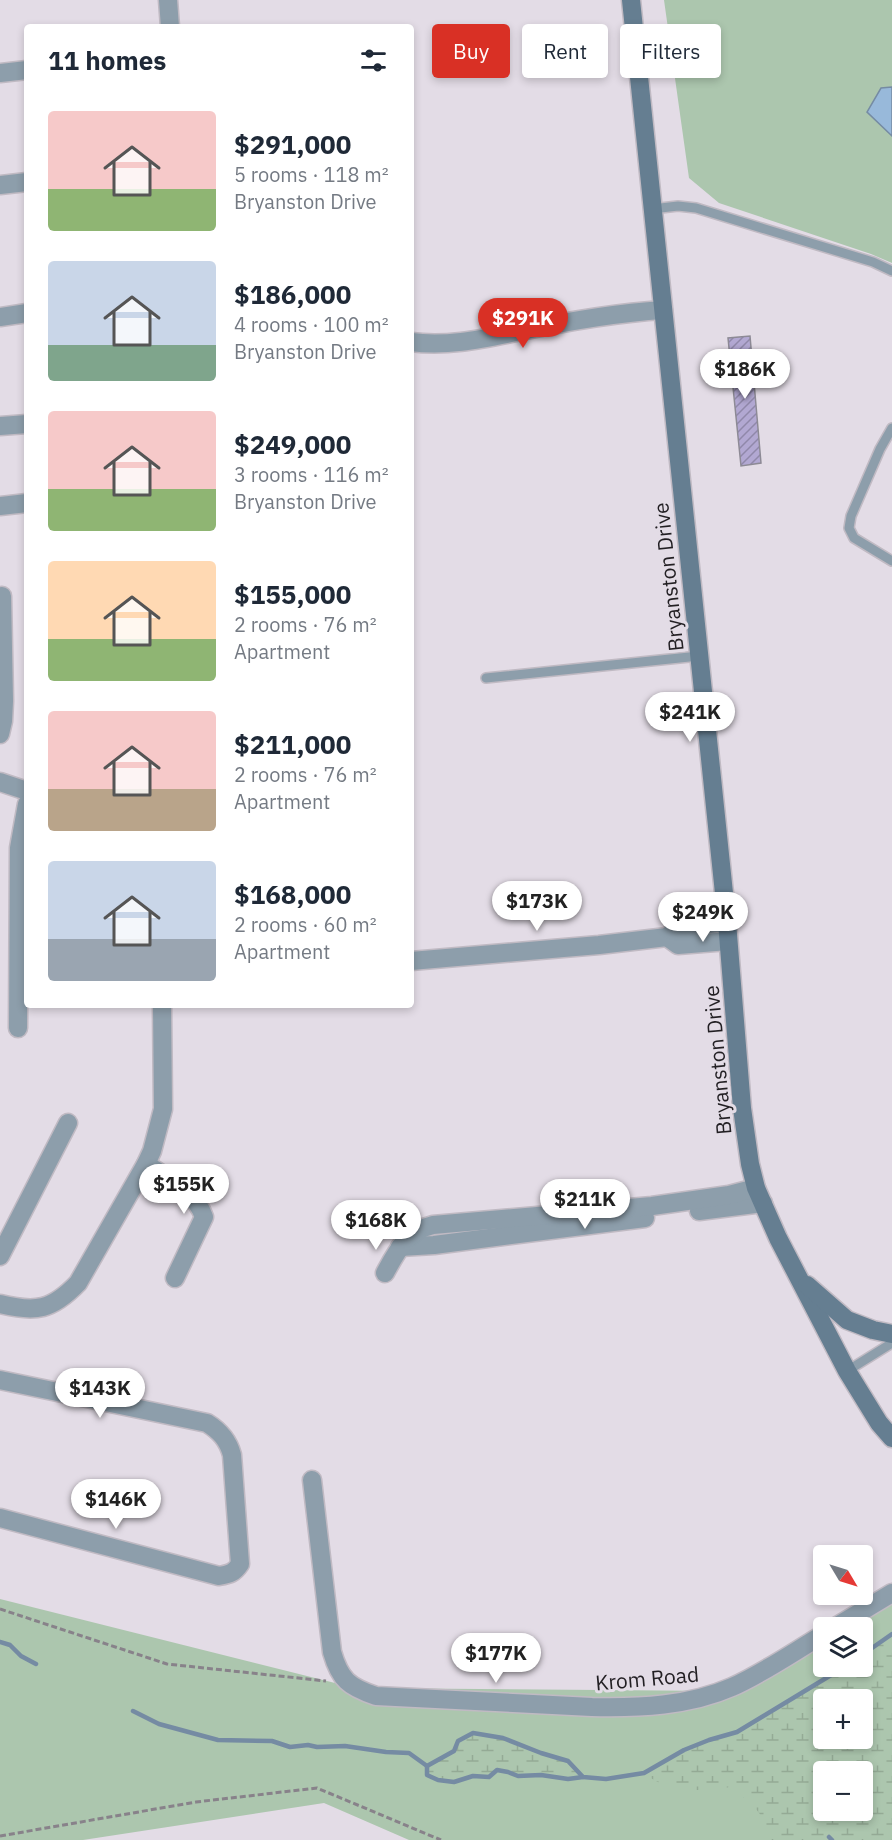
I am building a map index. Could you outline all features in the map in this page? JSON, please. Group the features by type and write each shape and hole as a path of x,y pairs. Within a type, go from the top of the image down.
{"street":[{"path":"168,0 170,24"},
{"name":"Bryanston Drive","path":"631,0 727,922 742,1108 750,1164 760,1196 847,1371 879,1423 892,1438"},
{"path":"0,73 24,70"},
{"path":"0,185 24,182"},
{"path":"414,342 456,343 623,313 663,310"},
{"path":"0,317 24,313"},
{"path":"0,426 24,424"},
{"path":"0,506 24,503"},
{"path":"0,734 4,701 2,596"},
{"path":"0,782 24,790"},
{"path":"18,1028 19,848 24,820"},
{"path":"414,961 667,937 678,928 727,922"},
{"path":"667,937 678,945 728,941"},
{"path":"0,1304 30,1310 47,1306 65,1297 78,1283 146,1164 152,1151 163,1109 162,1008"},
{"path":"0,1256 68,1123"},
{"path":"146,1164 179,1185 200,1206 204,1217 175,1278"},
{"path":"385,1273 407,1237 415,1231 433,1225 652,1206 729,1195 760,1196"},
{"path":"799,1278 847,1320 873,1330 892,1334"},
{"path":"0,1380 207,1423 216,1429 229,1444 232,1455 240,1564 230,1574 219,1576 0,1518"},
{"path":"312,1480 332,1653 336,1666 348,1684"},
{"path":"852,1617 892,1593"},
{"name":"Krom Road","path":"348,1684 376,1696 389,1697 592,1707 658,1704 712,1695 734,1686 813,1640"}],"lane":[{"path":"652,209 678,206 696,208 873,262 892,271"},
{"path":"892,428 880,449 851,516 849,528 854,538 892,561"},
{"path":"486,678 699,656"},
{"path":"847,1371 892,1343"}],"path":[{"path":"0,1609 167,1664 348,1684"},
{"path":"0,1836 196,1802 317,1788 441,1840"}],"green space":[{"path":"664,0 892,0 892,263 719,203 689,178 675,78 721,78 721,24 667,24"},
{"path":"892,1594 892,1840 409,1840 324,1803 83,1840 0,1840 0,1599 355,1688 723,1691 813,1639 813,1677 873,1677 873,1617 851,1617"},
{"path":"882,1641 890,1646 892,1657 892,1840 768,1840 765,1823 756,1809 730,1787 708,1790 674,1788 653,1780 644,1773 684,1750 737,1732 829,1677 873,1677 873,1648"},
{"path":"473,1733 503,1738 568,1761 583,1777 568,1779 541,1775 518,1776 497,1770 489,1777 473,1776 454,1782 438,1780 427,1775 427,1766 454,1751 458,1741"}],"water":[{"path":"892,87 892,136 867,112 881,88"}],"building":[{"path":"750,336 761,463 741,466 728,338"}],"waterway":[{"path":"873,1647 892,1634"},
{"path":"0,1642 10,1645 21,1656 36,1664"},
{"path":"133,1711 159,1724 218,1740 272,1741 290,1747 345,1746 409,1753 427,1766 454,1751 458,1741 473,1733 503,1738 568,1761 583,1777 606,1779 644,1773 684,1750 737,1732 828,1677"},
{"path":"427,1766 427,1775 438,1780 454,1782 473,1776 489,1777 497,1770 518,1776 541,1775 568,1779 583,1777"},
{"path":"829,1837 832,1840"}]}
